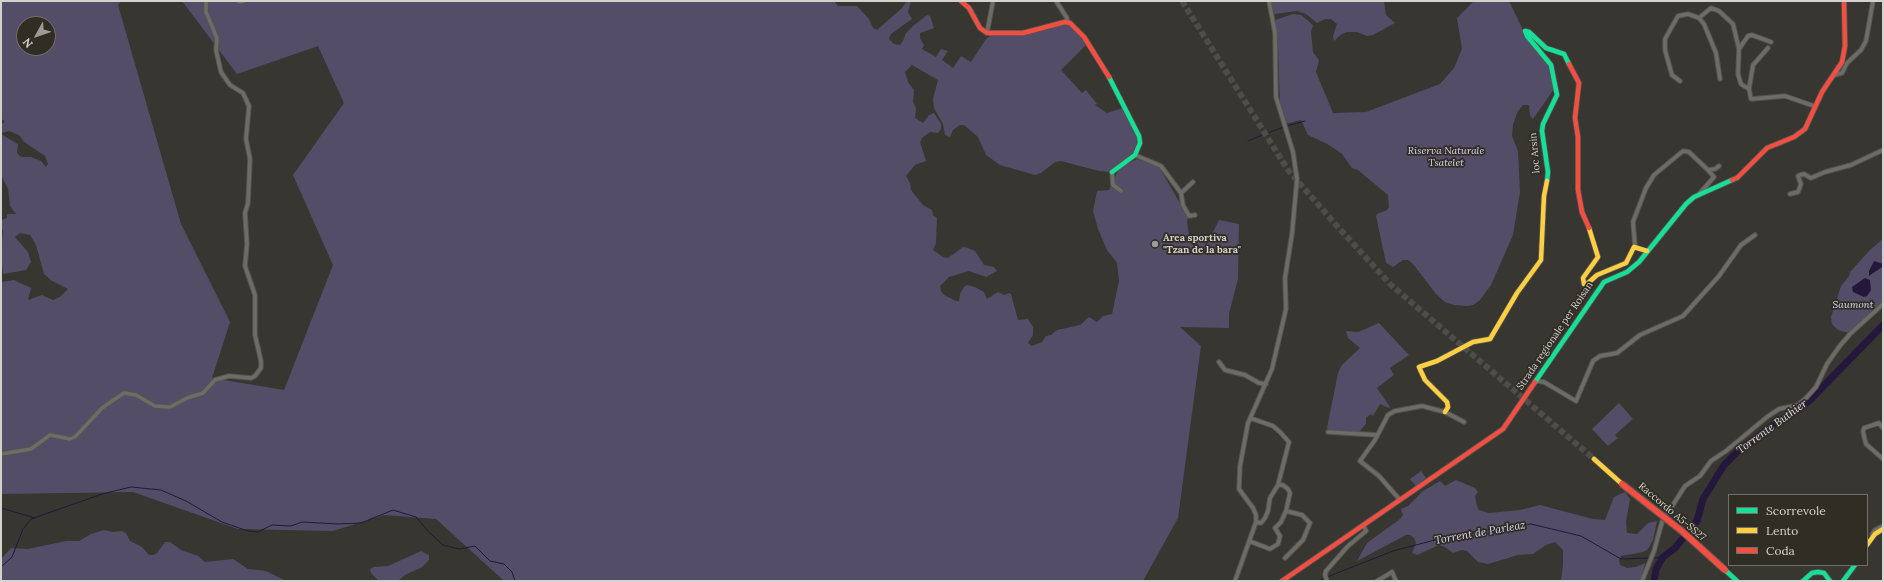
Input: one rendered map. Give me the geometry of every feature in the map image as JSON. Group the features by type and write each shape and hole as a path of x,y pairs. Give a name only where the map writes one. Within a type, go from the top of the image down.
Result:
{"main road":[{"path":"961,1 969,8 980,28 987,33 1023,33 1067,22 1074,25 1084,37 1116,91 1136,129 1140,143 1134,155 1112,172"},
{"name":"Strada regionale per Roisan","path":"1282,581 1503,429 1599,288 1608,280 1632,269 1686,204 1700,193 1737,178 1767,148 1798,134 1805,129 1814,106 1842,62 1845,52 1844,1"},
{"name":"loc Arsin","path":"1445,412 1448,407 1447,402 1425,380 1419,367 1437,361 1473,342 1490,339 1517,293 1541,260 1544,196 1548,172 1542,131 1543,124 1556,100 1557,95 1551,65 1527,36 1525,31 1532,34 1546,48 1564,54 1579,83 1575,118 1578,137 1578,190 1582,212 1598,257 1583,278 1584,284 1587,284 1597,275 1626,263 1630,257 1632,249 1635,246"},
{"path":"1635,246 1647,251"},
{"name":"Raccordo A5-SS27","path":"1594,459 1622,484 1670,522 1737,581"},
{"path":"1868,542 1871,538 1883,529"},
{"path":"1843,581 1854,566"},
{"path":"1803,581 1812,573 1818,572 1824,573 1830,581"}],"street":[{"path":"1,454 31,449 50,436 70,439 75,437 102,408 124,393 136,395 155,406 170,407 187,398 203,393 215,380 229,376 251,378 255,376 261,368 262,361 255,335 255,295 245,266 247,244 245,213 248,203 250,159 246,139 249,106 243,93 230,85 221,72 216,50 217,38 206,12 206,1"},
{"path":"238,1 244,1"},
{"path":"987,33 993,1"},
{"path":"1056,1 1067,18 1067,22"},
{"path":"1235,581 1256,522 1255,511 1241,493 1238,484 1240,466 1250,416 1272,369 1286,309 1285,278 1292,234 1297,173 1293,152 1276,97 1276,33 1269,1"},
{"path":"1835,75 1842,73 1847,63 1861,50 1866,41 1873,1"},
{"path":"1699,18 1711,8 1719,11 1733,24 1739,49 1738,74 1742,84 1749,89"},
{"path":"1680,81 1672,75 1665,50 1665,39 1678,16 1688,14 1699,18 1704,24 1716,53 1720,79"},
{"path":"1739,49 1748,36 1771,42"},
{"path":"1768,48 1753,65 1749,89 1751,99 1785,96 1814,106"},
{"path":"1790,194 1798,192 1801,184 1798,176 1800,175 1804,174 1811,178 1825,172 1851,165 1883,150"},
{"path":"1635,246 1633,222 1646,188 1654,175 1683,151 1689,152 1714,177 1700,193"},
{"path":"1134,155 1161,166 1181,193 1183,205 1189,216 1195,215"},
{"path":"1708,170 1715,169 1719,166"},
{"path":"1112,172 1114,185 1121,191"},
{"path":"1181,193 1193,182"},
{"path":"1537,381 1544,382 1576,401 1593,361 1600,356 1617,353 1640,334 1683,316 1711,283 1719,276 1744,242 1755,235"},
{"path":"1642,581 1654,552 1662,522 1685,486 1700,476 1711,461 1726,451 1767,416 1779,409 1798,405 1807,397 1816,387 1827,364 1850,334 1883,304"},
{"path":"1219,362 1224,370 1245,375 1259,383 1266,384"},
{"path":"1400,500 1379,476 1360,461 1391,412 1422,406 1445,412 1464,422"},
{"path":"1250,416 1273,426 1289,442 1278,485 1270,498 1265,518 1261,523 1256,522"},
{"path":"1883,428 1879,423 1864,428 1866,444 1883,459"},
{"path":"1328,432 1377,435"},
{"path":"1249,541 1270,548 1278,544 1280,536 1275,528 1281,522 1286,511 1290,493 1283,485 1278,485"},
{"path":"1285,558 1303,540 1310,523 1302,515 1286,511"},
{"path":"1326,581 1325,575 1348,546 1366,531 1364,526"},
{"path":"1871,538 1875,530 1883,526"},
{"path":"1377,581 1392,572 1396,581"}],"green space":[{"path":"1,1 121,1 118,5 181,224 230,322 212,378 284,390 333,265 293,175 344,103 318,46 237,74 182,1 834,1 838,6 857,6 869,19 873,28 877,30 902,8 907,1 911,1 908,12 912,19 891,34 889,39 894,44 900,45 906,33 913,26 927,15 930,16 934,28 920,33 920,38 924,45 922,49 936,57 941,49 948,51 942,60 953,68 961,56 971,62 986,39 990,36 1029,34 1069,24 1087,44 1061,70 1082,93 1086,90 1097,104 1095,105 1107,113 1123,108 1137,136 1136,149 1132,154 1109,172 1099,171 1061,161 1055,162 1041,173 1035,175 1000,165 986,155 978,137 964,125 960,125 953,130 950,137 945,135 943,124 934,108 933,99 938,80 912,65 905,72 908,82 914,90 913,102 916,108 915,118 923,123 929,115 934,113 941,124 941,129 938,133 930,132 922,138 920,142 926,161 915,165 906,176 910,183 911,190 923,205 932,210 933,215 937,218 936,243 933,250 943,257 948,258 963,247 968,248 975,251 984,265 994,267 997,271 986,277 969,271 949,277 940,286 944,295 959,301 960,294 967,285 984,292 987,299 998,292 1004,295 1009,293 1011,294 1018,320 1028,319 1033,327 1033,335 1028,343 1032,346 1042,342 1046,336 1051,335 1057,330 1080,325 1089,317 1097,322 1103,316 1112,314 1119,281 1117,263 1107,250 1098,229 1093,211 1097,191 1109,190 1118,171 1137,159 1159,167 1188,217 1187,222 1189,235 1207,244 1219,220 1239,224 1238,279 1229,314 1229,328 1180,327 1201,346 1178,518 1143,581 504,581 436,519 384,515 333,531 238,529 133,492 1,494 1,282 14,280 31,288 28,300 42,295 53,300 60,297 68,289 52,281 44,274 36,245 30,235 20,233 15,237 28,252 31,262 26,270 3,274 1,256 3,230 1,229 1,220 7,218 7,214 16,214 10,206 8,189 1,175 1,134 18,144 17,153 21,157 31,157 41,161 46,167 48,164 45,156 24,142 19,135 9,131 1,133 1,125 5,121 1,119"},
{"path":"1271,1 1384,1 1386,15 1395,23 1373,35 1367,36 1357,32 1347,32 1342,34 1334,41 1333,36 1337,24 1331,19 1325,19 1317,23 1306,14 1297,11 1274,14"},
{"name":"Riserva Naturale Tsatelet","path":"1474,1 1509,1 1523,30 1550,65 1554,89 1533,119 1530,116 1529,105 1523,105 1518,111 1513,124 1512,136 1518,151 1520,192 1513,235 1491,285 1480,300 1473,305 1467,306 1454,305 1445,302 1436,294 1413,264 1408,260 1403,260 1393,267 1386,263 1376,216 1377,214 1387,210 1389,207 1388,195 1358,170 1352,168 1342,154 1327,144 1308,135 1301,120 1285,124 1280,104 1278,46 1275,20 1293,14 1301,15 1313,25 1311,32 1313,52 1319,60 1316,72 1333,113 1366,112 1440,84 1454,68 1462,49 1457,18"},
{"name":"Saumont","path":"1883,239 1883,301 1849,333 1838,330 1832,324 1831,317 1841,286 1849,276 1850,272 1870,250"},
{"path":"1379,323 1409,355 1390,368 1394,375 1377,388 1390,407 1389,408 1380,404 1373,416 1371,414 1366,418 1366,424 1359,432 1331,431 1327,428 1338,373 1342,365 1360,348 1348,338 1346,331 1358,332"},
{"path":"1619,403 1633,419 1615,435 1618,438 1608,446 1592,429"},
{"path":"1421,471 1426,478 1416,486 1410,479"},
{"path":"1456,480 1475,488 1478,492 1475,496 1479,510 1489,513 1520,510 1540,505 1593,519 1605,520 1614,497 1625,492 1630,499 1626,522 1627,533 1637,534 1648,523 1657,521 1653,540 1648,549 1643,552 1621,556 1619,560 1620,565 1627,568 1636,567 1645,563 1641,581 1561,581 1563,550 1555,542 1546,545 1533,554 1518,555 1488,564 1478,562 1467,551 1462,550 1453,553 1445,547 1439,545 1417,555 1412,553 1416,543 1414,538 1410,535 1406,535 1357,561 1367,543 1400,519 1403,515 1401,509 1408,506 1423,491 1440,481 1445,486"},
{"path":"104,530 113,532 122,531 126,533 130,541 142,547 149,555 157,553 165,542 170,542 181,550 198,556 205,562 233,559 248,569 266,571 286,581 1,581 1,559 11,548 28,549 66,541 79,541 91,534"},
{"path":"421,551 429,555 429,560 422,567 405,575 398,581 379,581 371,573 370,569 374,567 388,566"}],"shaded area":[{"path":"1874,261 1883,264 1883,272 1882,267 1869,276 1869,271"},
{"path":"1865,278 1870,280 1871,290 1867,296 1864,297 1853,292 1852,287"}],"waterway":[{"path":"1287,126 1305,121"},
{"path":"1248,141 1284,127"},
{"name":"Torrente Buthier","path":"1654,581 1656,569 1663,557 1675,548 1697,521 1703,499 1724,465 1737,452 1810,400 1883,325"},
{"name":"Torrent de Parleaz","path":"1,567 12,557 23,529 31,519 102,494 131,487 161,490 186,501 222,522 248,531 258,532 272,525 291,526 302,522 338,524 361,523 393,510 416,517 443,545 459,549 475,546 490,561 504,564 512,572 515,581"},
{"path":"1,508 35,518"},
{"name":"Torrent de Parleaz","path":"1327,577 1393,551 1458,534 1531,524 1581,536 1621,559 1650,558"},
{"name":"Torrent de Parleaz","path":"1654,558 1663,557"},
{"name":"Torrent de Parleaz","path":"1320,581 1324,578"}],"tunnel":[{"path":"1182,1 1288,170 1337,226 1390,284 1594,459"}],"traffic: fast":[{"path":"1547,181 1548,172 1542,131 1543,124 1557,95 1551,65 1527,36 1525,31 1529,32 1546,48 1564,54 1569,64"},
{"path":"1109,77 1139,136 1140,143 1135,155 1112,172"},
{"path":"1535,382 1604,282 1627,272 1639,262 1686,204 1694,197 1732,180"},
{"path":"1843,581 1854,566"},
{"path":"1725,570 1737,581"},
{"path":"1803,581 1812,573 1818,572 1824,573 1830,581"}],"traffic: slow":[{"path":"1445,412 1448,407 1447,402 1425,380 1419,367 1437,361 1473,342 1490,339 1517,293 1541,260 1544,196 1547,181"},
{"path":"1589,228 1598,257 1583,278 1584,284 1587,284 1597,275 1626,263 1634,247 1647,251"},
{"path":"1594,459 1622,484"},
{"path":"1868,544 1875,534 1883,529"}],"traffic: jam":[{"path":"961,1 969,8 980,28 987,33 1023,33 1065,22 1070,23 1084,37 1109,77"},
{"path":"1732,180 1737,178 1767,148 1794,137 1805,129 1822,92 1842,62 1845,46 1844,1"},
{"path":"1569,64 1579,83 1575,118 1578,137 1578,190 1582,212 1589,228"},
{"path":"1282,581 1503,429 1535,382"},
{"path":"1622,484 1683,532 1725,570"}],"place":[{"name":"Area sportiva \"Tzan de la bara\"","path":"1155,244"}]}
